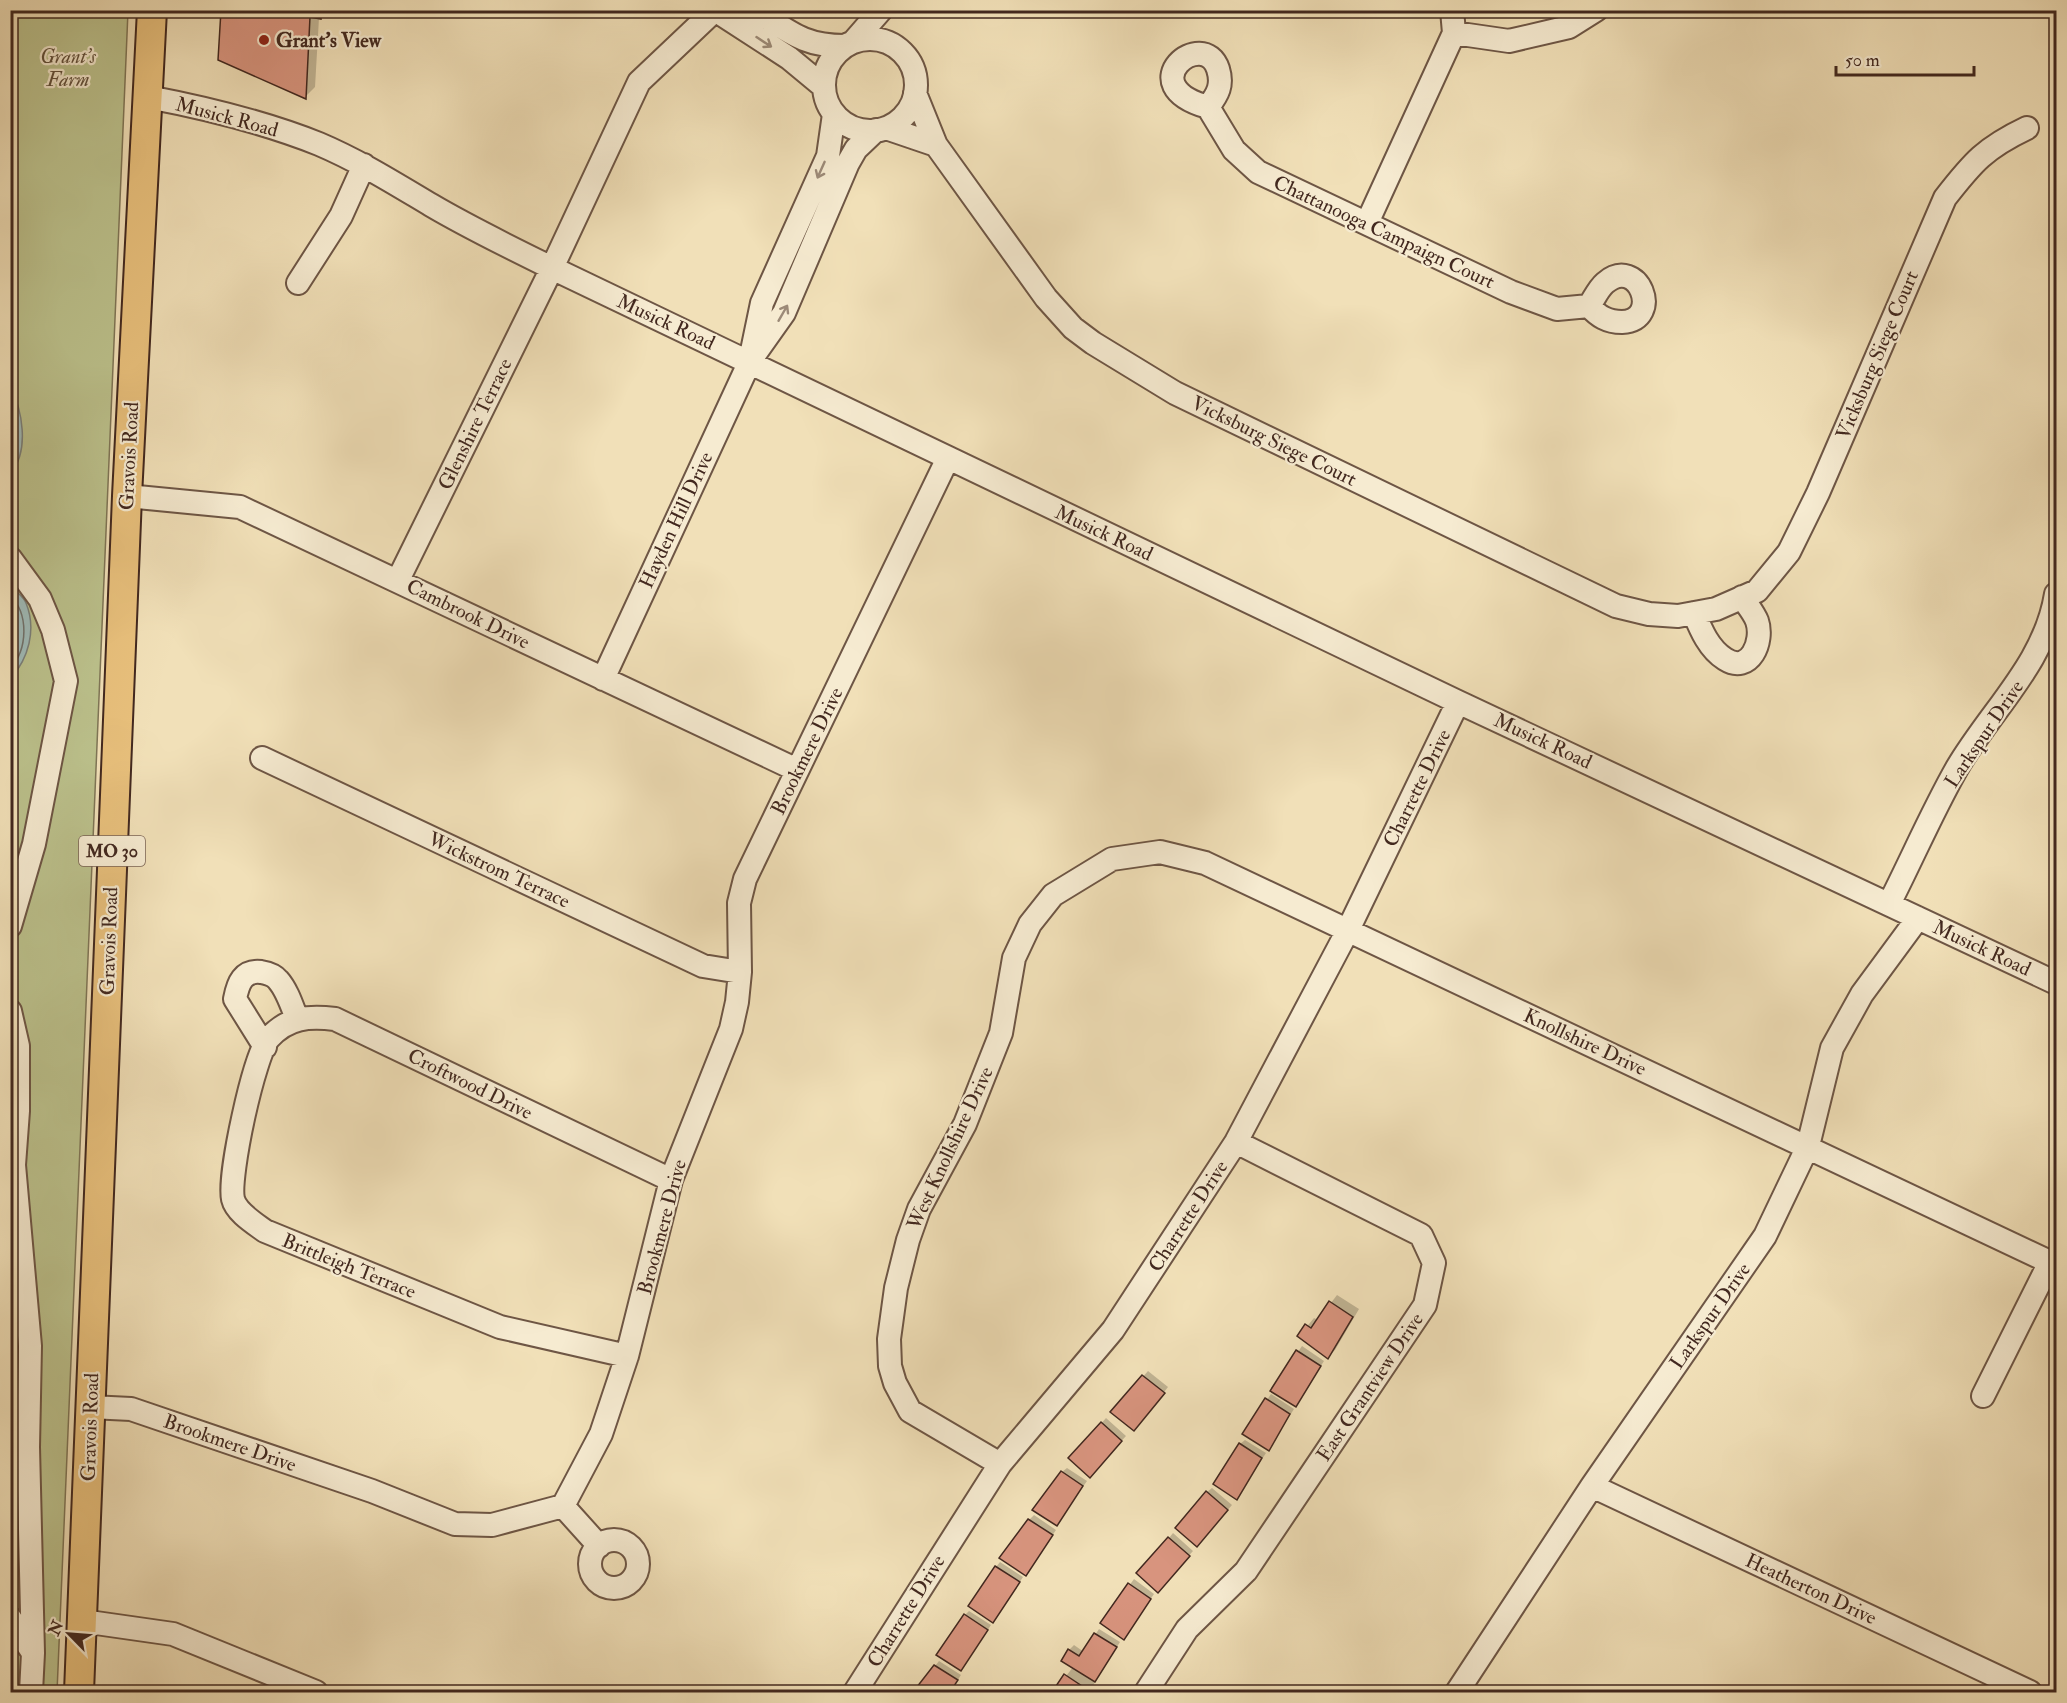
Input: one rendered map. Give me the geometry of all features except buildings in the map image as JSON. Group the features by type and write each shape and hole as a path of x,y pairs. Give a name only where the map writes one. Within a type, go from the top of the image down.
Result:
{"main road":[{"name":"Gravois Road","path":"79,1692 127,496 152,10"}],"street":[{"path":"715,10 789,58 824,87"},
{"name":"Glenshire Terrace","path":"398,580 552,268 639,82 715,10"},
{"path":"750,362 784,313 856,149 881,129 902,118 915,93 911,64 899,49 882,40 819,46 808,42 756,10"},
{"path":"881,10 827,68 825,96 834,114 857,129 881,129 936,145"},
{"path":"891,10 899,49"},
{"path":"1367,222 1454,33 1452,10"},
{"path":"1454,33 1509,41 1569,27 1596,10"},
{"name":"Vicksburg Siege Court","path":"915,93 936,145 1046,298 1073,328 1093,343 1175,393 1616,606 1649,614 1678,616 1716,609 1757,591 1789,552 1818,493 1945,198 1971,164 1995,143 2027,128"},
{"name":"Musick Road","path":"148,97 191,105 273,128 320,145 364,165 477,231 552,268 1458,702 2056,983"},
{"name":"Chattanooga Campaign Court","path":"1208,107 1234,150 1258,172 1511,292 1557,309 1589,306"},
{"path":"750,362 762,303 828,156 834,114"},
{"path":"298,283 341,216 364,165"},
{"name":"Hayden Hill Drive","path":"603,679 750,362"},
{"name":"Brookmere Drive","path":"90,1407 131,1409 372,1491 455,1524 492,1525 563,1506 601,1434 627,1356 671,1180 731,1029 740,972 739,903 745,879 948,458"},
{"name":"Cambrook Drive","path":"127,496 240,507 797,770"},
{"path":"10,558 40,598 53,630 66,681 34,844 10,926"},
{"name":"Larkspur Drive","path":"1889,904 1957,767 2024,675 2053,619 2056,594"},
{"path":"1694,613 1702,633 1714,650 1727,661 1741,663 1753,656 1760,643 1757,622 1742,597"},
{"name":"Charrette Drive","path":"855,1692 1000,1464 1113,1330 1236,1142 1347,932 1458,702"},
{"name":"Wickstrom Terrace","path":"262,758 703,966 740,972"},
{"name":"Knollshire Drive","path":"1112,859 1160,852 1205,862 1347,932 1808,1146 2053,1264 1983,1396"},
{"name":"West Knollshire Drive","path":"1000,1464 910,1412 895,1383 890,1366 889,1339 896,1288 919,1209 965,1124 1001,1033 1014,958 1030,924 1053,895 1112,859"},
{"name":"Larkspur Drive","path":"1461,1691 1592,1486 1765,1236 1808,1146 1832,1048 1863,994 1918,918"},
{"path":"254,971 277,978 297,1019 266,1043 235,999 238,984 245,974 254,971"},
{"path":"10,1011 18,1046 18,1111 14,1165 30,1346 28,1447 32,1692"},
{"name":"Croftwood Drive","path":"297,1019 315,1017 335,1019 671,1180"},
{"name":"Brittleigh Terrace","path":"266,1043 253,1076 237,1154 233,1199 244,1216 265,1231 500,1327 627,1356"},
{"name":"East Grantview Drive","path":"1146,1692 1187,1629 1246,1571 1419,1315 1425,1305 1434,1263 1422,1235 1236,1142"},
{"name":"Heatherton Drive","path":"1592,1486 2030,1692"},
{"path":"563,1506 599,1546"},
{"path":"10,1618 33,1653"},
{"path":"82,1621 173,1634 315,1692"}],"green space":[{"name":"Grant's Farm","path":"11,11 128,11 57,1692 11,1692"}],"water":[{"path":"10,385 21,417 22,429 21,453 11,473"},
{"path":"11,586 25,601 31,623 31,634 22,662 11,678"}],"place":[{"name":"Grant's View","path":"264,40"}]}
